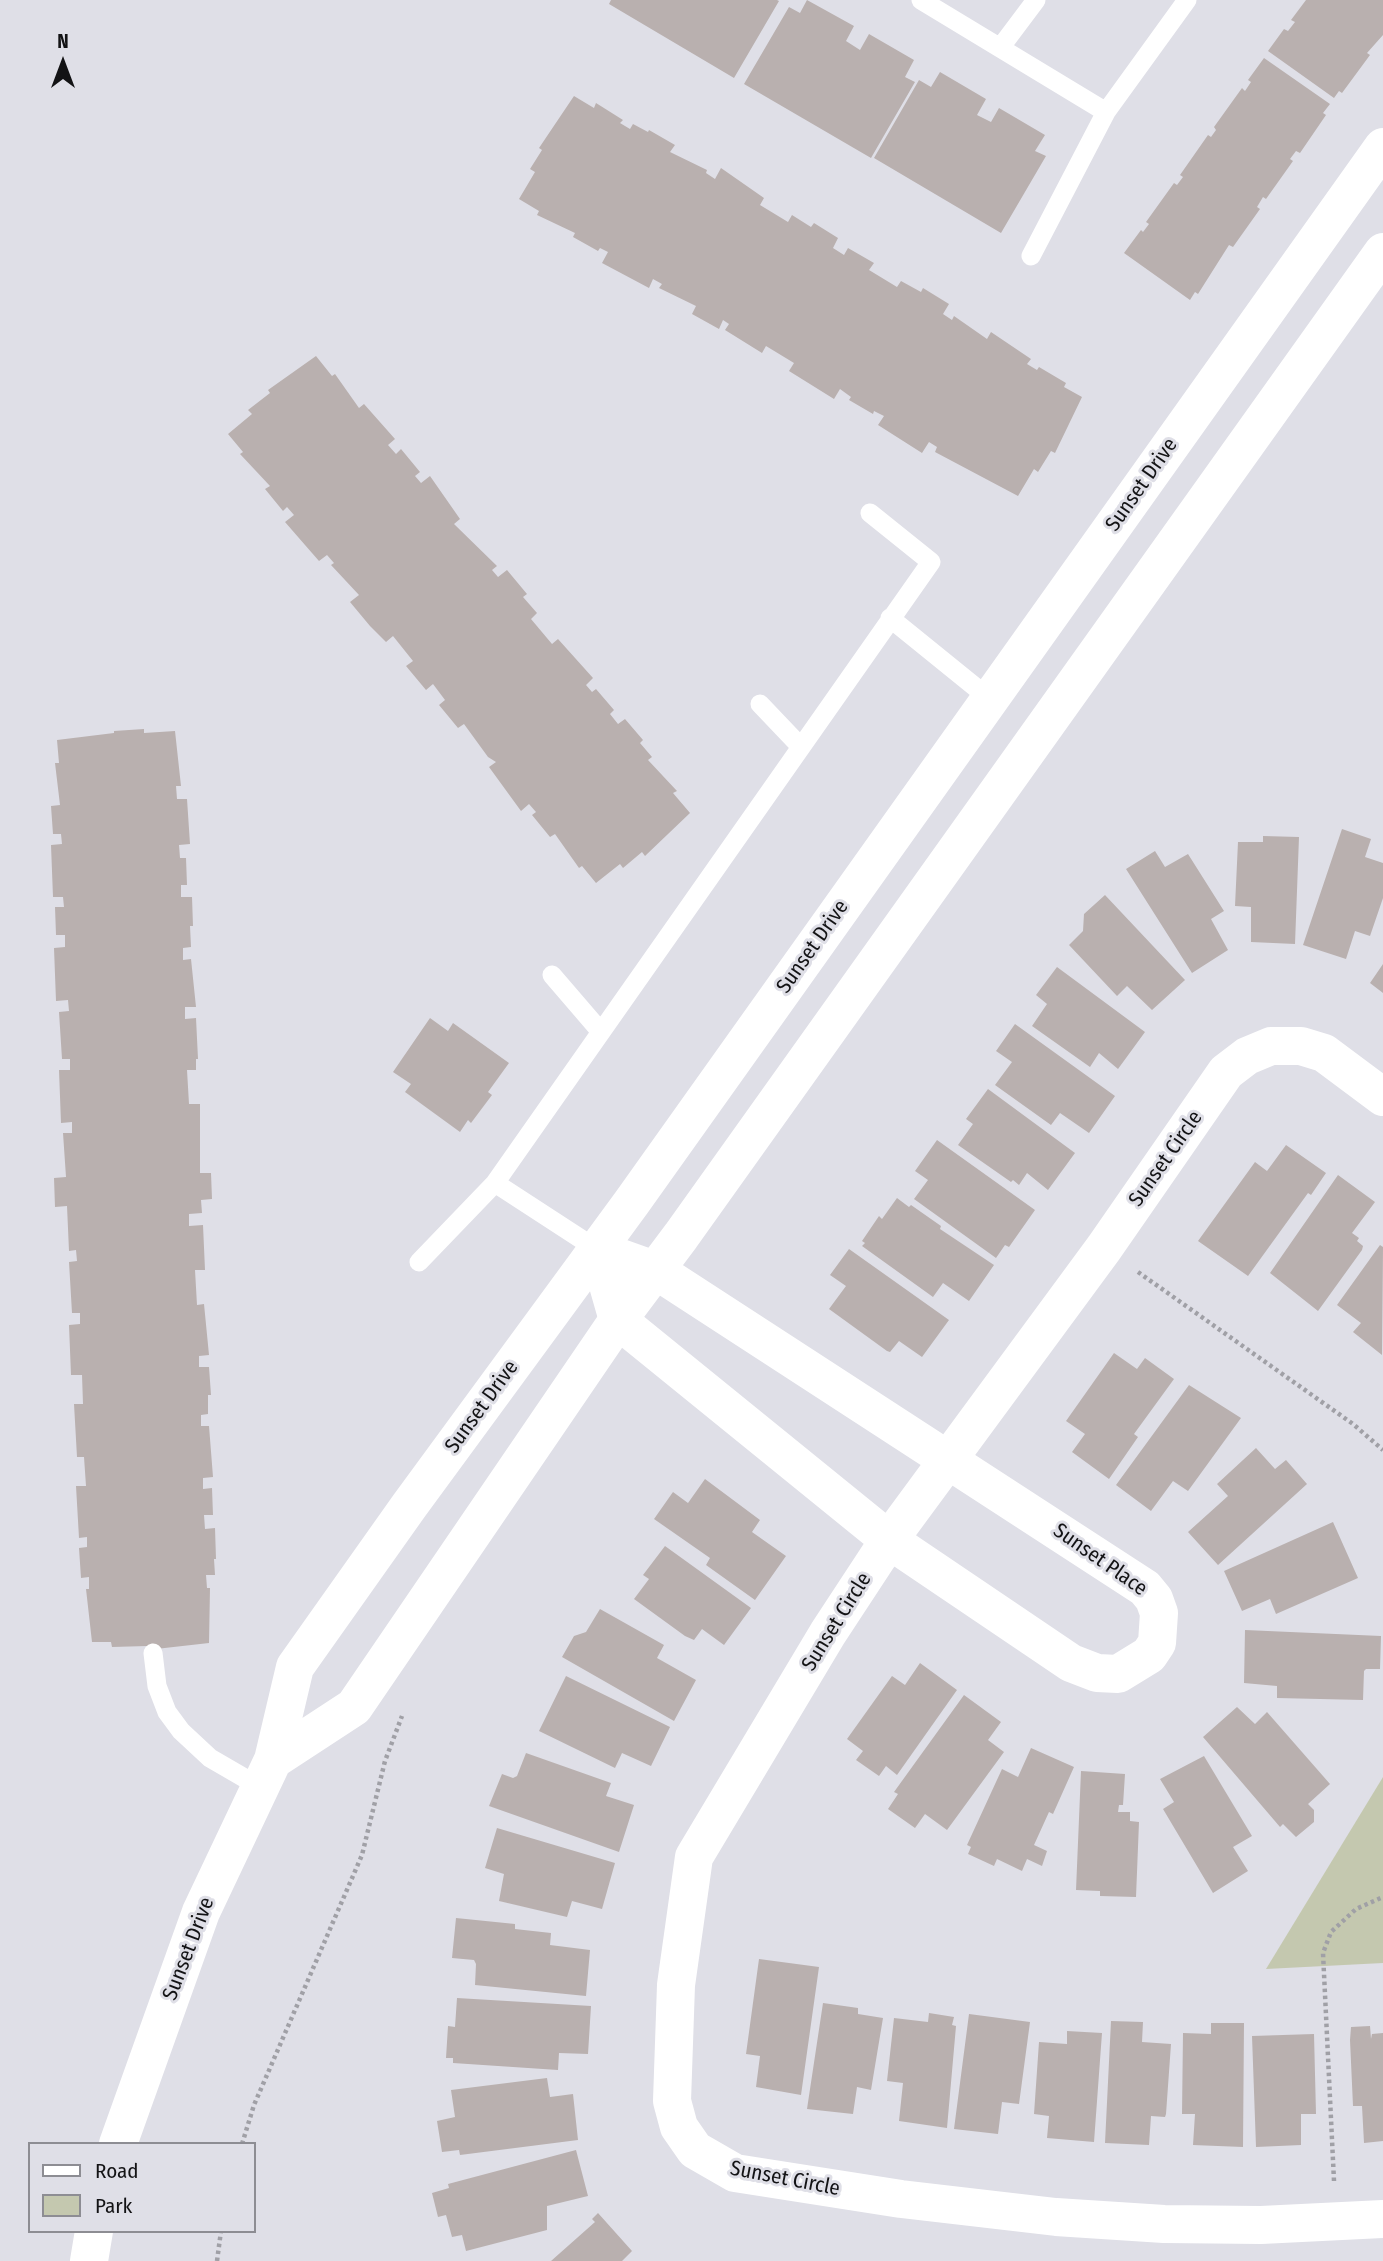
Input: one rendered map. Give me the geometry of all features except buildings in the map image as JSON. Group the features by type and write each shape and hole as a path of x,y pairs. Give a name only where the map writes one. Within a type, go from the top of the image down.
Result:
{"street":[{"name":"Sunset Drive","path":"119,2142 201,1912 267,1774 295,1667 409,1506 598,1250 1383,148"},
{"path":"267,1774 354,1707 618,1320 657,1271 1383,252"},
{"name":"Sunset Circle","path":"1383,1097 1324,1053 1301,1046 1272,1046 1247,1056 1226,1072 1104,1248 951,1460 889,1540 828,1633 694,1857 676,1985 672,2101 679,2127 695,2150 735,2173 901,2199 1056,2217 1164,2224 1261,2225 1383,2219"},
{"path":"598,1250 657,1271 951,1460"},
{"path":"598,1250 618,1320 889,1540"},
{"name":"Sunset Place","path":"889,1540 1070,1663 1097,1673 1118,1674 1149,1655 1157,1643 1159,1613 1154,1599 1145,1588 951,1460"},
{"path":"89,2261 94,2233"}],"lane":[{"path":"921,0 1107,112"},
{"path":"1000,48 1036,0"},
{"path":"1031,256 1107,112 1187,0"},
{"path":"419,1262 495,1183 931,562 870,513"},
{"path":"890,618 990,699"},
{"path":"760,705 800,746"},
{"path":"552,975 601,1031"},
{"path":"495,1183 598,1250"},
{"path":"153,1653 157,1686 167,1712 181,1731 210,1758 267,1774"}],"path":[{"path":"1104,1248 1353,1423 1383,1450"},
{"path":"243,2142 254,2105 362,1855 385,1761 406,1709"},
{"path":"1335,2192 1323,1953 1331,1932 1356,1909 1383,1896"},
{"path":"217,2261 221,2233"}],"green space":[{"path":"1383,1777 1383,1963 1266,1969"}]}
